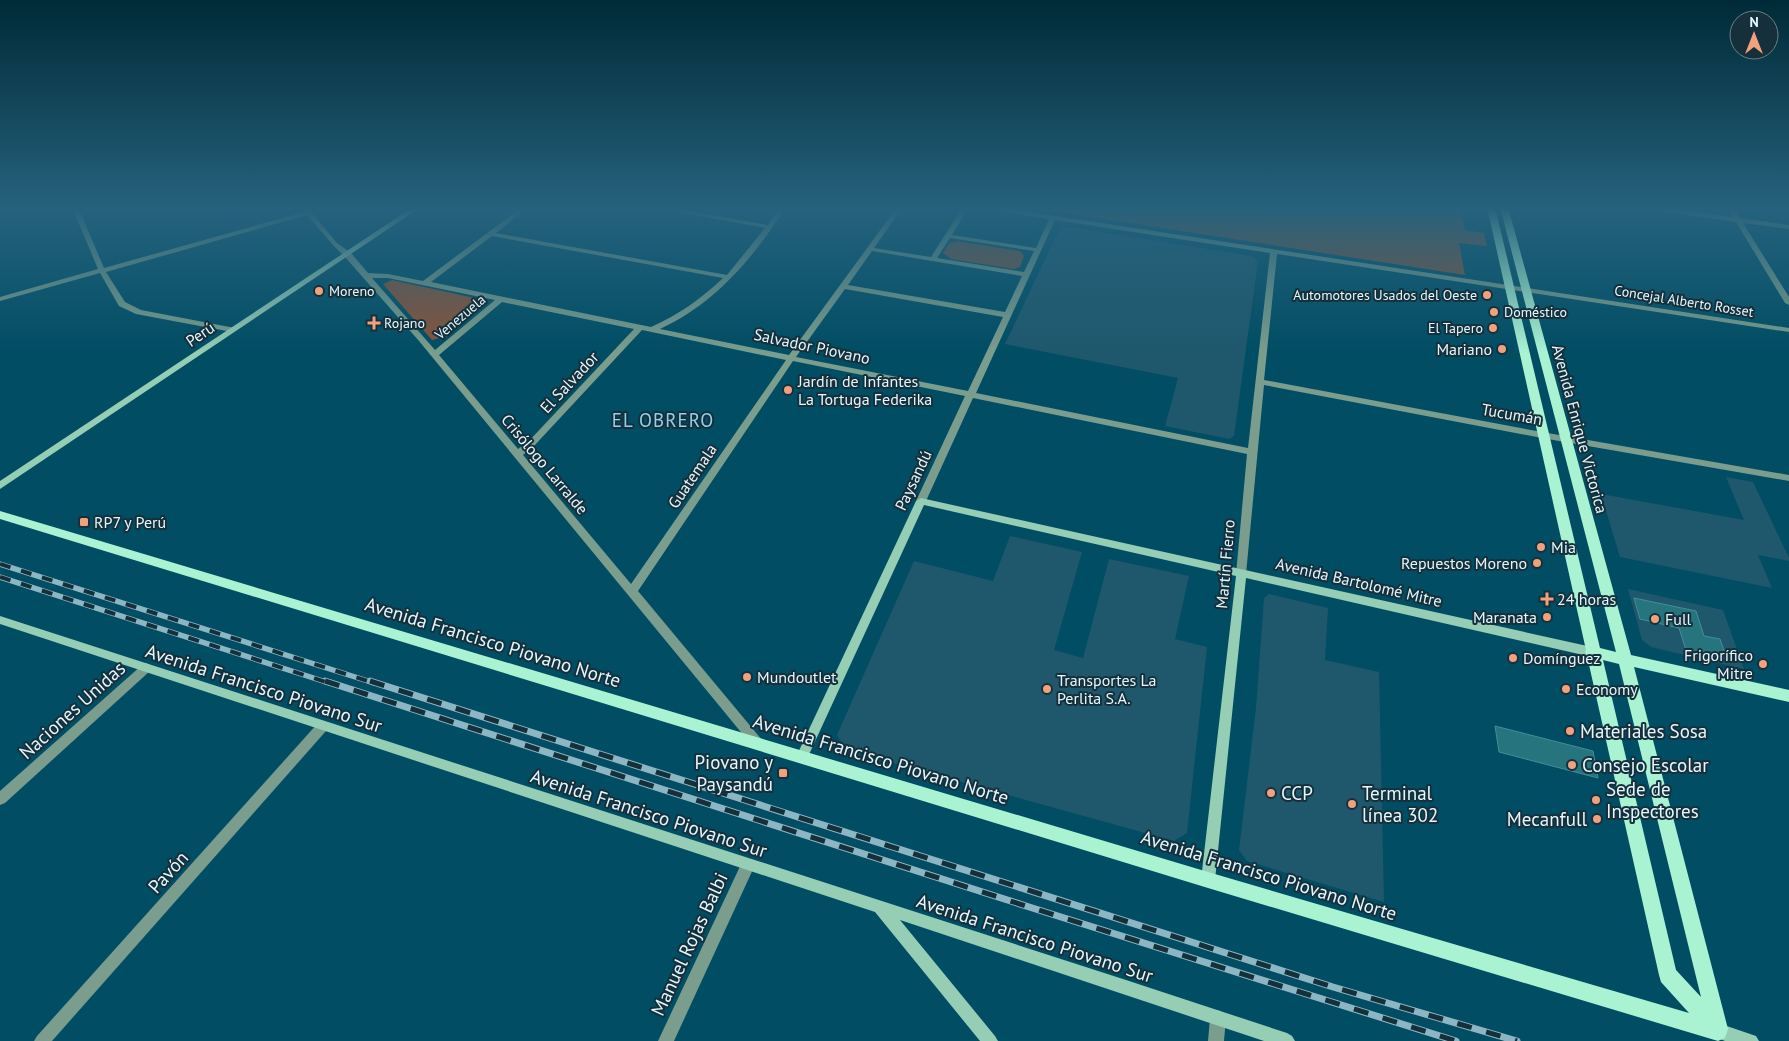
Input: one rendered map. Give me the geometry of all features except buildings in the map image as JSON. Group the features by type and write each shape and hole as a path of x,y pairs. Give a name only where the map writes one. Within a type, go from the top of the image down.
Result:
{"main road":[{"path":"1502,256 1542,435 1668,975 1720,1036"},
{"name":"Avenida Enrique Victorica","path":"1517,256 1564,438 1625,659 1720,1036"},
{"name":"Avenida Francisco Piovano Norte","path":"0,516 1720,1036"},
{"name":"Avenida Bartolomé Mitre","path":"1592,652 1789,696"}],"street":[{"path":"95,256 102,271 122,304 129,308 139,312 232,330"},
{"path":"0,299 154,256"},
{"name":"Perú","path":"0,486 232,330 347,256"},
{"name":"Crisólogo Larralde","path":"348,256 435,354 758,744"},
{"path":"424,284 462,256"},
{"path":"609,256 728,277"},
{"path":"652,330 694,306 728,277 746,256"},
{"name":"Guatemala","path":"632,591 792,357 865,256"},
{"path":"913,256 1026,274"},
{"path":"933,259 935,256"},
{"name":"Paysandú","path":"802,757 1035,256"},
{"name":"Martín Fierro","path":"1208,880 1242,574 1252,452 1274,256"},
{"name":"Concejal Alberto Rosset","path":"1297,256 1789,330"},
{"path":"1760,256 1789,303"},
{"name":"Salvador Piovano","path":"365,275 388,276 1252,452"},
{"path":"843,286 1008,314"},
{"name":"Venezuela","path":"435,354 501,299"},
{"name":"El Salvador","path":"518,454 531,444 640,327"},
{"name":"Tucumán","path":"1259,382 1542,435 1789,478"},
{"name":"Avenida Bartolomé Mitre","path":"921,501 1592,652"},
{"name":"Avenida Francisco Piovano Sur","path":"0,620 322,727 1287,1041"},
{"name":"Naciones Unidas","path":"0,799 146,668"},
{"name":"Pavón","path":"42,1041 322,727"},
{"name":"Manuel Rojas Balbi","path":"666,1041 748,865"},
{"path":"880,907 990,1041"},
{"path":"1216,1041 1218,1018"},
{"name":"Avenida Francisco Piovano Norte","path":"1720,1036 1751,1041"}],"shaded area":[{"path":"946,256 1024,256 1020,267 1014,269 951,259"},
{"path":"1047,256 1249,256 1258,261 1234,436 1229,439 1165,426 1178,378 1005,344"},
{"path":"1340,256 1461,256 1465,275"},
{"path":"392,280 486,301 447,336 432,340 383,284"},
{"path":"1726,477 1753,482 1789,558 1789,561 1758,555 1772,588 1620,557 1601,494 1744,520"},
{"name":"Transportes La Perlita S.A.","path":"1010,536 1082,552 1054,650 1083,658 1109,559 1189,576 1175,639 1207,647 1187,833 1174,841 846,750 837,735 914,561 993,581"},
{"path":"1628,589 1723,610 1744,669 1651,647 1642,640"},
{"name":"Terminal línea 302","path":"1269,594 1328,608 1325,660 1379,672 1384,902 1247,861 1239,850 1256,708 1264,598"}],"railway":[{"path":"0,564 374,683"},
{"path":"0,577 329,683"},
{"path":"325,681 1026,906 1456,1041"},
{"path":"370,681 1333,987 1517,1041"}],"place":[{"name":"Moreno","path":"319,291"},
{"name":"Automotores Usados del Oeste","path":"1487,295"},
{"name":"Doméstico","path":"1494,312"},
{"name":"Rojano","path":"374,323"},
{"name":"El Tapero","path":"1493,328"},
{"name":"Mariano","path":"1502,349"},
{"name":"Jardín de Infantes La Tortuga Federika","path":"788,390"},
{"name":"RP7 y Perú","path":"84,522"},
{"name":"Mia","path":"1541,547"},
{"name":"Repuestos Moreno","path":"1537,563"},
{"name":"24 horas","path":"1547,599"},
{"name":"Maranata","path":"1547,617"},
{"name":"Full","path":"1655,619"},
{"name":"Domínguez","path":"1513,658"},
{"name":"Frigorífico Mitre","path":"1763,664"},
{"name":"Mundoutlet","path":"747,677"},
{"name":"Transportes La Perlita S.A.","path":"1047,689"},
{"name":"Economy","path":"1566,689"},
{"name":"Materiales Sosa","path":"1570,731"},
{"name":"Consejo Escolar","path":"1572,765"},
{"name":"Piovano y Paysandú","path":"783,773"},
{"name":"CCP","path":"1271,793"},
{"name":"Sede de Inspectores","path":"1596,800"},
{"name":"Terminal línea 302","path":"1352,804"},
{"name":"Mecanfull","path":"1597,819"}],"district":[{"name":"EL OBRERO","path":"663,420"}]}
